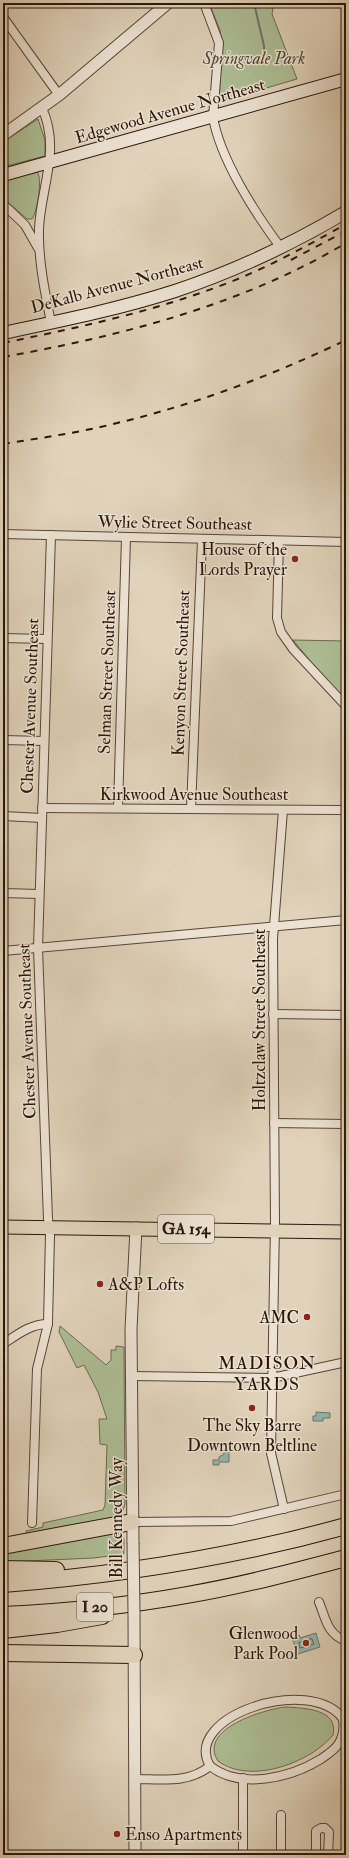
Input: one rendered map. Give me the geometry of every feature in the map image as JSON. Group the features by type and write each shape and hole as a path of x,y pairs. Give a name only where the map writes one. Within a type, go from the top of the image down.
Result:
{"highway":[{"path":"3,1546 132,1522"},
{"name":"I 20","path":"3,1584 174,1565 257,1548 346,1526"},
{"name":"I 20","path":"3,1615 121,1605 187,1595 252,1582 346,1558"},
{"path":"3,1569 106,1569 174,1565"},
{"path":"3,1630 97,1617 187,1595"},
{"path":"3,1654 134,1655"}],"main road":[{"name":"Edgewood Avenue Northeast","path":"3,175 346,79"},
{"name":"DeKalb Avenue Northeast","path":"3,333 51,323 174,291 225,273 281,248 346,212"},
{"name":"GA 154","path":"3,1227 346,1232"}],"street":[{"path":"3,136 59,95 168,3"},
{"path":"204,3 219,43 213,117 215,128 230,164 258,216 281,248"},
{"path":"3,17 59,95"},
{"path":"42,108 48,122 51,162 41,212 39,251 51,323"},
{"path":"3,204 25,225 39,251"},
{"name":"Wylie Street Southeast","path":"3,534 346,542"},
{"name":"Chester Avenue Southeast","path":"32,1523 37,1370 48,1324 50,1235 38,948 51,536"},
{"name":"Selman Street Southeast","path":"118,808 126,537"},
{"name":"Kenyon Street Southeast","path":"191,809 202,539"},
{"path":"279,541 277,618 281,632 294,649 346,706"},
{"path":"3,638 47,639"},
{"path":"3,740 44,741"},
{"name":"Kirkwood Avenue Southeast","path":"42,808 346,810"},
{"name":"Holtzclaw Street Southeast","path":"283,810 274,927 273,1014 275,1231 271,1453 284,1509"},
{"path":"3,816 42,818"},
{"path":"3,893 39,894"},
{"path":"3,951 346,920"},
{"path":"273,1014 346,1015"},
{"path":"274,1123 346,1124"},
{"name":"Bill Kennedy Way","path":"134,1855 134,1632 131,1329 136,1228"},
{"path":"3,1344 29,1328 38,1324 48,1324"},
{"path":"132,1376 272,1378 346,1362"},
{"path":"132,1522 231,1521 346,1494"},
{"path":"319,1602 331,1632 337,1637 346,1640"},
{"path":"289,1699 324,1704 337,1711 344,1719 343,1735 339,1745 312,1764 281,1776 261,1779 243,1778 216,1771 210,1766 206,1753 211,1736 221,1725 253,1706 272,1701 289,1699"},
{"path":"134,1779 173,1780 188,1778 199,1774 210,1766"},
{"path":"243,1778 243,1855"},
{"path":"281,1815 281,1855"},
{"path":"316,1855 316,1831 321,1828 325,1828 329,1832 328,1855"}],"green space":[{"name":"Springvale Park","path":"209,3 274,3 272,14 297,79 219,102 222,46 220,30"},
{"path":"38,119 45,140 45,156 3,167 3,142"},
{"path":"37,172 39,175 39,187 37,203 32,219 27,219 3,198 3,180"},
{"path":"293,640 346,641 346,705"},
{"path":"60,1326 106,1365 111,1360 111,1350 116,1350 116,1346 124,1347 125,1504 122,1514 115,1520 27,1537 26,1531 43,1527 43,1523 103,1510 105,1505 107,1445 100,1444 99,1419 107,1419 98,1392 84,1365 77,1368 59,1332"},
{"path":"117,1530 124,1539 124,1554 94,1558 3,1562 3,1552"},
{"path":"286,1707 310,1709 326,1715 331,1720 333,1735 323,1745 310,1754 279,1768 262,1771 246,1771 231,1768 218,1761 214,1750 217,1739 225,1730 250,1717"}],"water":[{"path":"316,1412 330,1413 330,1418 323,1418 323,1421 313,1421 313,1416 316,1416"},
{"path":"229,1450 229,1462 219,1462 219,1465 213,1465 213,1460 219,1460 219,1457 224,1454 224,1451"},
{"name":"Glenwood Park Pool","path":"316,1633 320,1647 298,1654 292,1638 299,1635 300,1638"}],"waterway":[{"path":"254,3 264,46 264,57"}],"railway":[{"path":"3,343 129,315 203,292 259,270 346,224"},
{"path":"291,260 346,231"},
{"path":"3,357 47,349 136,328 223,301 306,265 346,243"},
{"path":"3,444 99,427 203,399 289,366 346,340"}],"place":[{"name":"House of the Lords Prayer","path":"295,559"},
{"name":"A&P Lofts","path":"100,1284"},
{"name":"AMC","path":"307,1317"},
{"name":"The Sky Barre Downtown Beltline","path":"252,1408"},
{"name":"Glenwood Park Pool","path":"306,1643"},
{"name":"Enso Apartments","path":"117,1834"}],"district":[{"name":"MADISON YARDS","path":"267,1373"}]}
